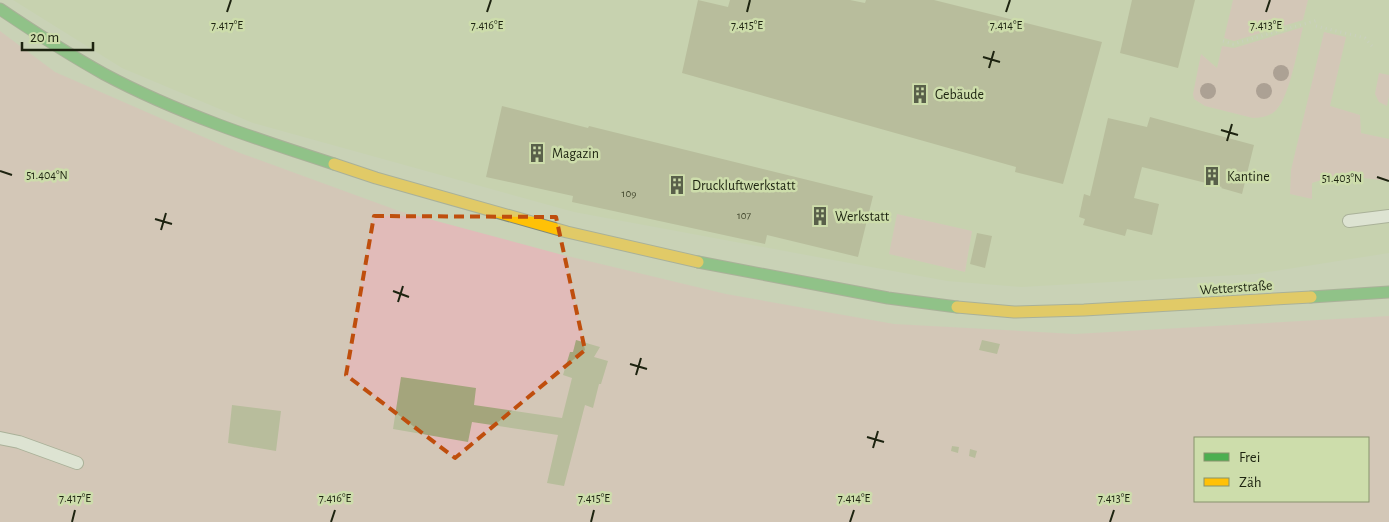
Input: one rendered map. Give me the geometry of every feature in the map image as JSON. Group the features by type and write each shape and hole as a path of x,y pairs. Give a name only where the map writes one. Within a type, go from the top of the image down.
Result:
{"main road":[{"name":"Wetterstraße","path":"0,9 40,36 104,74 175,108 247,136 376,178 567,232 730,269 888,298 1014,312 1084,310 1389,292"}],"lane":[{"path":"1349,221 1389,216"},
{"path":"0,438 19,442 78,463"}],"path":[{"path":"1223,41 1233,44 1318,20"},
{"path":"1316,26 1365,38 1372,46"}],"highlighted area":[{"path":"374,216 556,217 585,350 455,458 346,375"}],"shaded area":[{"path":"13,0 1389,0 1389,253 1255,274 1021,287 947,281 574,212 253,123 122,68"},
{"path":"1233,0 1308,0 1303,20 1234,41 1224,38"},
{"path":"1303,27 1286,93 1277,109 1269,115 1253,118 1205,106 1194,99 1193,94 1201,54 1217,68 1222,46 1234,48"},
{"path":"0,31 55,72 240,153 399,211 559,254 726,294 894,324 1075,334 1389,316 1389,522 0,522"},
{"path":"1324,32 1346,37 1330,106 1360,115 1361,133 1389,139 1389,181 1336,175 1312,183 1312,199 1290,194 1291,170"},
{"path":"1379,73 1389,75 1387,106 1379,102 1375,94"},
{"path":"897,214 972,231 965,272 889,254"}],"building":[{"name":"Gebäude","path":"698,0 728,7 730,0 850,0 865,3 866,0 934,0 1102,42 1063,184 1015,172 1016,167 682,73"},
{"path":"1132,0 1195,0 1178,68 1120,53"},
{"path":"502,106 873,196 858,257 767,235 765,244 572,202 573,196 486,177"},
{"name":"Kantine","path":"1150,117 1254,145 1242,194 1222,187 1142,167 1134,198 1159,204 1152,235 1127,229 1125,236 1083,225 1085,219 1079,217 1084,194 1090,196 1108,118 1147,127"},
{"path":"977,233 992,236 985,268 970,264"},
{"path":"576,340 600,347 594,357 608,361 601,384 599,384 593,408 585,405 564,486 547,483 558,435 472,422 468,442 393,429 401,377 476,388 474,405 562,418 572,378 563,375"},
{"path":"982,340 1000,344 997,354 979,350"},
{"path":"232,405 281,411 276,451 228,443"},
{"path":"952,446 959,447 958,453 951,451"},
{"path":"970,449 977,451 975,458 969,456"}],"traffic: fast":[{"path":"0,9 77,59 160,101 217,124 334,164"},
{"path":"698,262 888,298 957,307"},
{"path":"1311,297 1389,292"}],"traffic: slow":[{"path":"334,164 376,178 567,232 698,262"},
{"path":"957,307 1014,312 1084,310 1311,297"}],"place":[{"name":"Gebäude","path":"920,94"},
{"name":"Magazin","path":"537,153"},
{"name":"Kantine","path":"1212,176"},
{"name":"Druckluftwerkstatt","path":"677,185"},
{"name":"Werkstatt","path":"820,216"}]}
